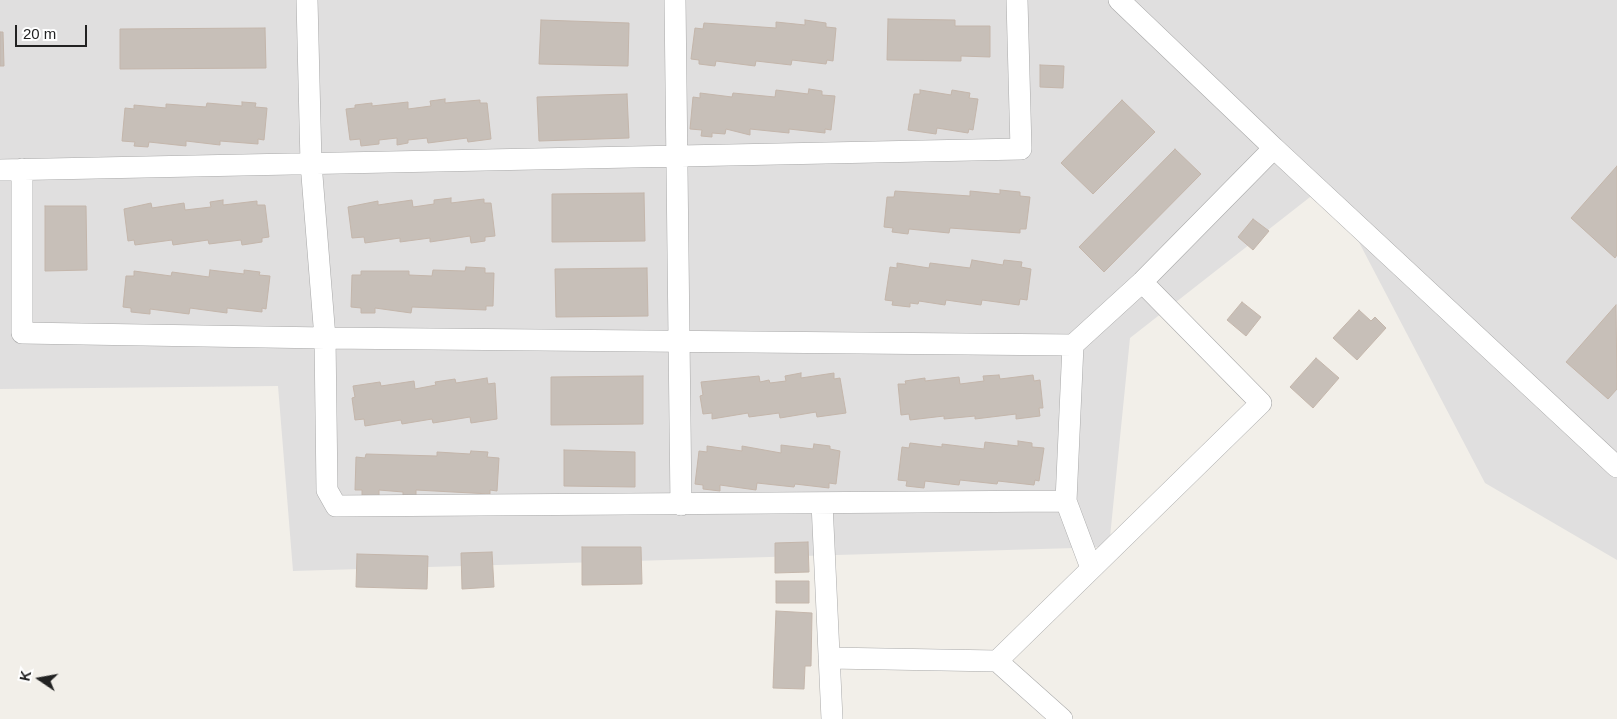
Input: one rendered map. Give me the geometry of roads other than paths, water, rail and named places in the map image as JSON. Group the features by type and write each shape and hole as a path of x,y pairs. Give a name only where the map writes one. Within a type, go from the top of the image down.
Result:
{"street":[{"path":"308,0 311,163 324,338 327,490 336,506 1066,501"},
{"path":"675,0 681,505"},
{"path":"0,170 1021,149 1017,0"},
{"path":"1119,0 1274,148 1613,455"},
{"path":"22,169 22,333 324,338 1073,345 1142,282 1274,148"},
{"path":"997,661 1261,403 1142,282"},
{"path":"1073,345 1066,501 1091,568"},
{"path":"822,503 832,719"},
{"path":"829,658 997,661 1062,719"}]}
